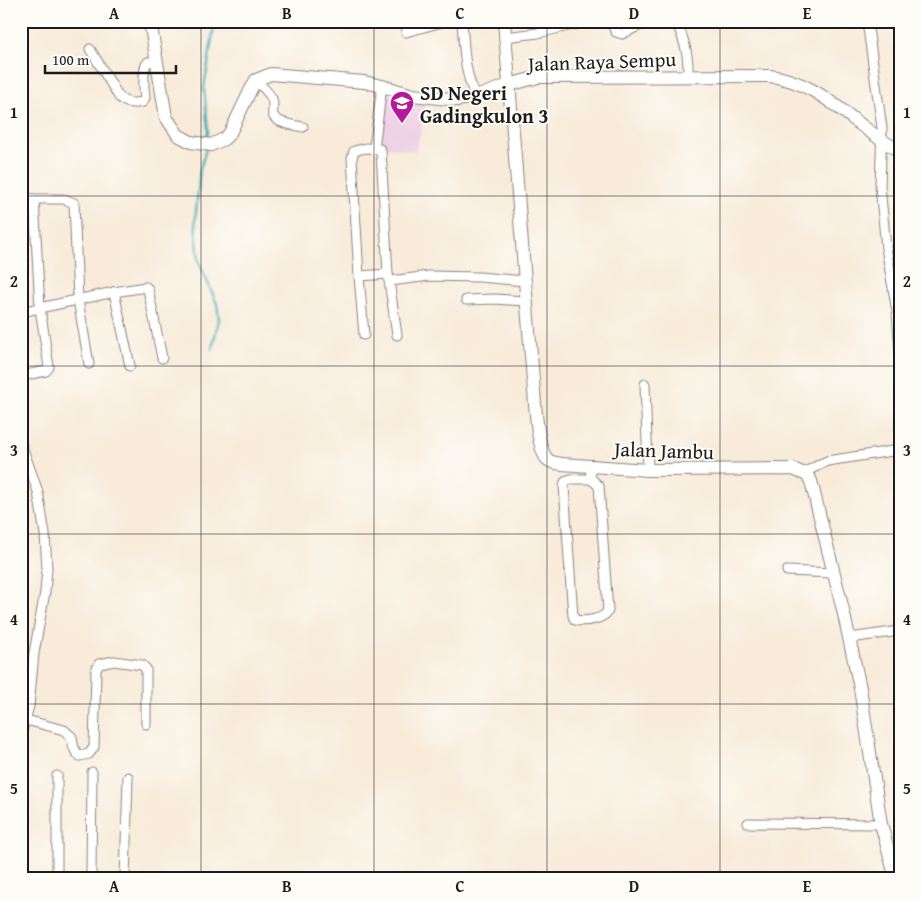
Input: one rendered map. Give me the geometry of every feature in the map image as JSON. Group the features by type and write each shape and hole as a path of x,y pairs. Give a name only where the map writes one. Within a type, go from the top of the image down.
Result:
{"street":[{"path":"150,21 166,117 178,135 191,142 207,144 224,140 230,133 256,80 271,97 273,102 272,113 275,118 280,122 303,127"},
{"path":"406,32 446,21"},
{"path":"462,21 466,69 470,86 476,97"},
{"name":"Jalan Jambu","path":"504,21 536,413 542,451 546,458 552,463 590,472 781,469 793,469 803,472"},
{"path":"505,38 591,21"},
{"path":"610,21 616,32 622,34 649,21"},
{"path":"676,21 687,50 689,60 688,77"},
{"path":"867,21 879,100 882,142 880,186 886,248 896,283 900,353"},
{"path":"90,49 119,97 125,102 133,104 143,102 145,98 144,69 148,62 156,60"},
{"name":"Jalan Raya Sempu","path":"256,80 272,74 364,82 403,93 458,100 476,97 538,77 770,76 788,79 823,96 882,142 900,151"},
{"path":"374,148 382,86"},
{"path":"364,335 352,153 359,149 374,148 380,149 382,156 389,278 397,335"},
{"path":"21,198 64,199 74,203 78,300 89,364"},
{"path":"21,376 46,371 48,367 40,308 34,199"},
{"path":"359,276 389,278 429,276 479,277 525,281"},
{"path":"21,312 114,292 147,288 162,358"},
{"path":"114,292 130,366"},
{"path":"466,300 526,301"},
{"path":"645,384 648,470"},
{"path":"896,879 881,824 860,688 850,641 811,481 803,472 827,460 899,453 900,420"},
{"path":"21,443 38,492 46,534 47,569 45,592 34,653 29,706 21,735"},
{"path":"590,472 599,486 608,611 602,618 579,621 575,620 573,616 564,486 565,482 570,479 590,472"},
{"path":"787,571 833,573"},
{"path":"850,641 857,637 900,631"},
{"path":"26,720 64,730 72,737 73,748 76,753 80,756 89,754 94,748 96,670 99,664 114,661 142,665 146,669 146,724"},
{"path":"91,879 92,772"},
{"path":"57,879 58,776"},
{"path":"125,879 128,776"},
{"path":"748,823 881,824"},
{"path":"23,824 23,879"}],"shaded area":[{"name":"SD Negeri Gadingkulon 3","path":"386,93 403,99 427,102 416,151 379,146"}],"waterway":[{"path":"207,141 208,130 204,88 215,21"},
{"path":"206,149 200,169 195,222 199,262 217,304 219,319 212,349"}],"place":[{"name":"SD Negeri Gadingkulon 3","path":"402,124"}]}
